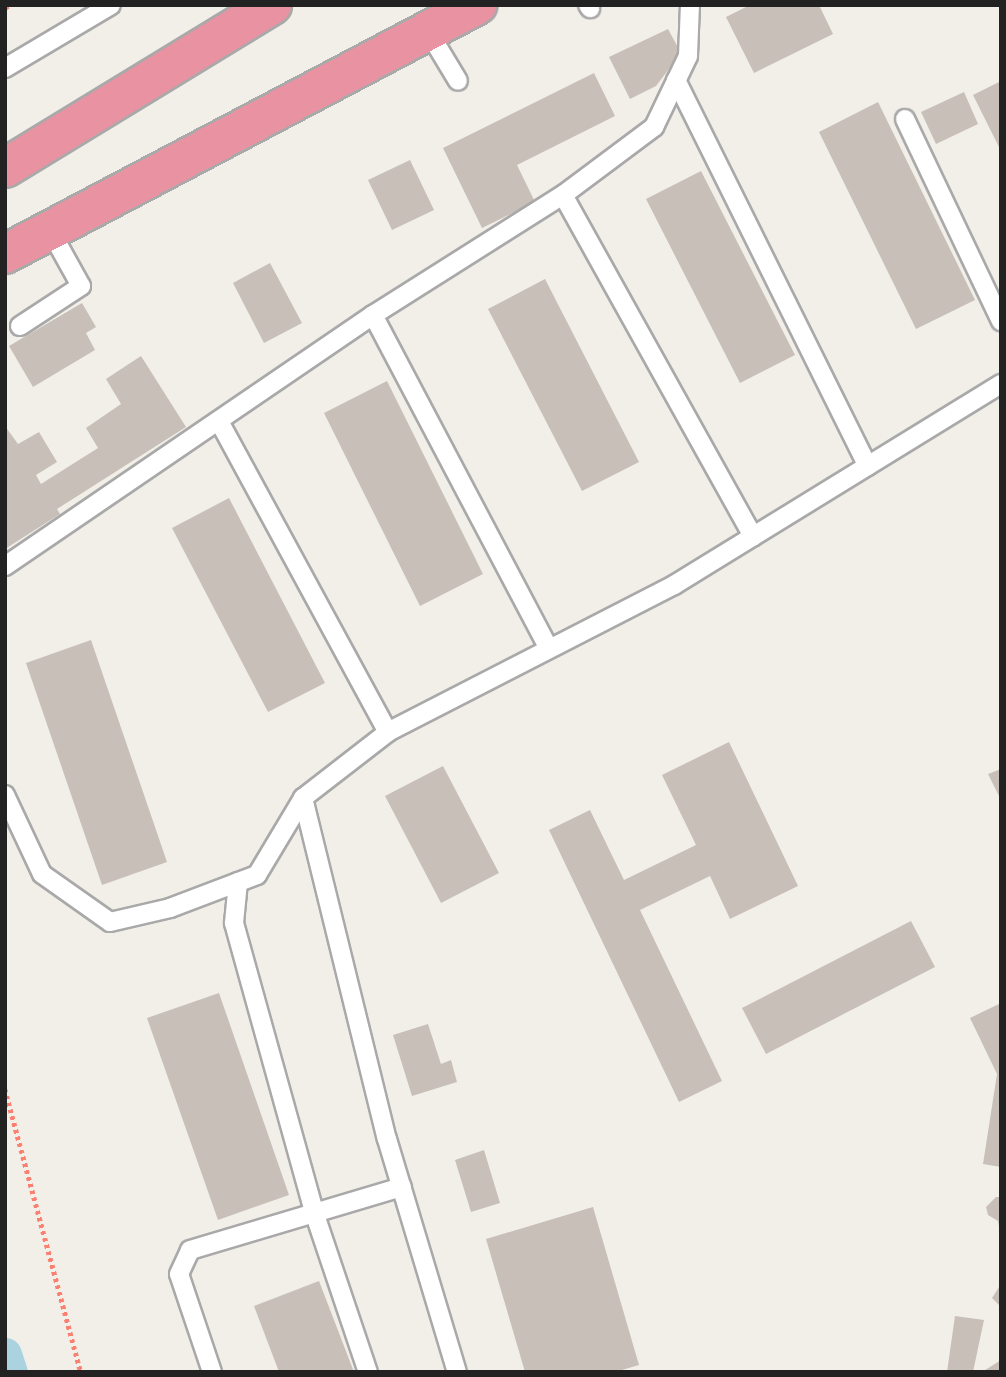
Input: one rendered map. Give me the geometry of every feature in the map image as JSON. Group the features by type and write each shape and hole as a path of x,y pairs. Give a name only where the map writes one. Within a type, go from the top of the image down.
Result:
{"highway":[{"path":"5,168 272,5"},
{"path":"5,254 477,5"}],"lane":[{"path":"5,68 111,5"},
{"path":"5,566 220,423 373,316 563,195 654,127 688,56 690,5"},
{"path":"428,32 458,81"},
{"path":"676,80 867,466"},
{"path":"905,119 1001,321"},
{"path":"563,195 753,537"},
{"path":"20,326 81,286 50,230"},
{"path":"373,316 548,647"},
{"path":"5,795 42,874 110,922 170,908 257,875 303,798 388,732 548,647 674,585 1001,384"},
{"path":"220,423 388,732"},
{"path":"303,798 402,1187 457,1372"},
{"path":"238,882 234,923 314,1212 368,1372"},
{"path":"212,1372 179,1274 190,1250 402,1187"}],"path":[{"path":"5,1089 81,1372"}],"building":[{"path":"750,5 819,5 833,34 754,73 726,17"},
{"path":"668,29 681,53 656,86 630,99 609,57"},
{"path":"594,73 615,116 517,165 535,202 482,228 443,148"},
{"path":"1001,81 1001,151 973,95"},
{"path":"964,92 978,124 936,144 921,112"},
{"path":"878,102 975,300 916,329 819,132"},
{"path":"410,160 434,210 392,230 368,180"},
{"path":"701,171 795,355 740,383 646,199"},
{"path":"270,263 302,323 264,343 233,283"},
{"path":"545,279 639,462 582,491 488,309"},
{"path":"82,303 96,327 86,333 95,350 33,387 9,346"},
{"path":"141,356 186,427 57,509 60,514 5,549 5,426 18,444 39,432 57,462 36,475 41,484 98,448 86,428 121,404 106,379"},
{"path":"387,381 483,574 420,606 324,413"},
{"path":"229,498 325,683 268,712 172,528"},
{"path":"91,640 167,862 102,885 26,663"},
{"path":"729,742 798,886 730,919 710,876 640,910 722,1081 679,1102 549,830 590,810 624,880 696,845 662,775"},
{"path":"443,766 499,873 441,903 385,796"},
{"path":"1001,769 1001,800 988,774"},
{"path":"911,921 935,967 766,1054 742,1008"},
{"path":"219,993 289,1195 218,1220 147,1018"},
{"path":"1001,1003 1001,1167 983,1164 997,1074 970,1018"},
{"path":"428,1024 441,1064 451,1060 457,1082 412,1096 393,1035"},
{"path":"484,1150 500,1203 471,1212 455,1160"},
{"path":"996,1197 1001,1197 1001,1237 998,1221 988,1215 986,1207"},
{"path":"593,1207 639,1365 615,1372 525,1372 486,1239"},
{"path":"319,1281 354,1372 279,1372 254,1306"},
{"path":"1001,1284 1001,1307 992,1298"},
{"path":"955,1316 984,1320 973,1372 947,1372"},
{"path":"1001,1360 1001,1372 982,1372"}],"waterway":[{"path":"5,1354 11,1372"}]}
